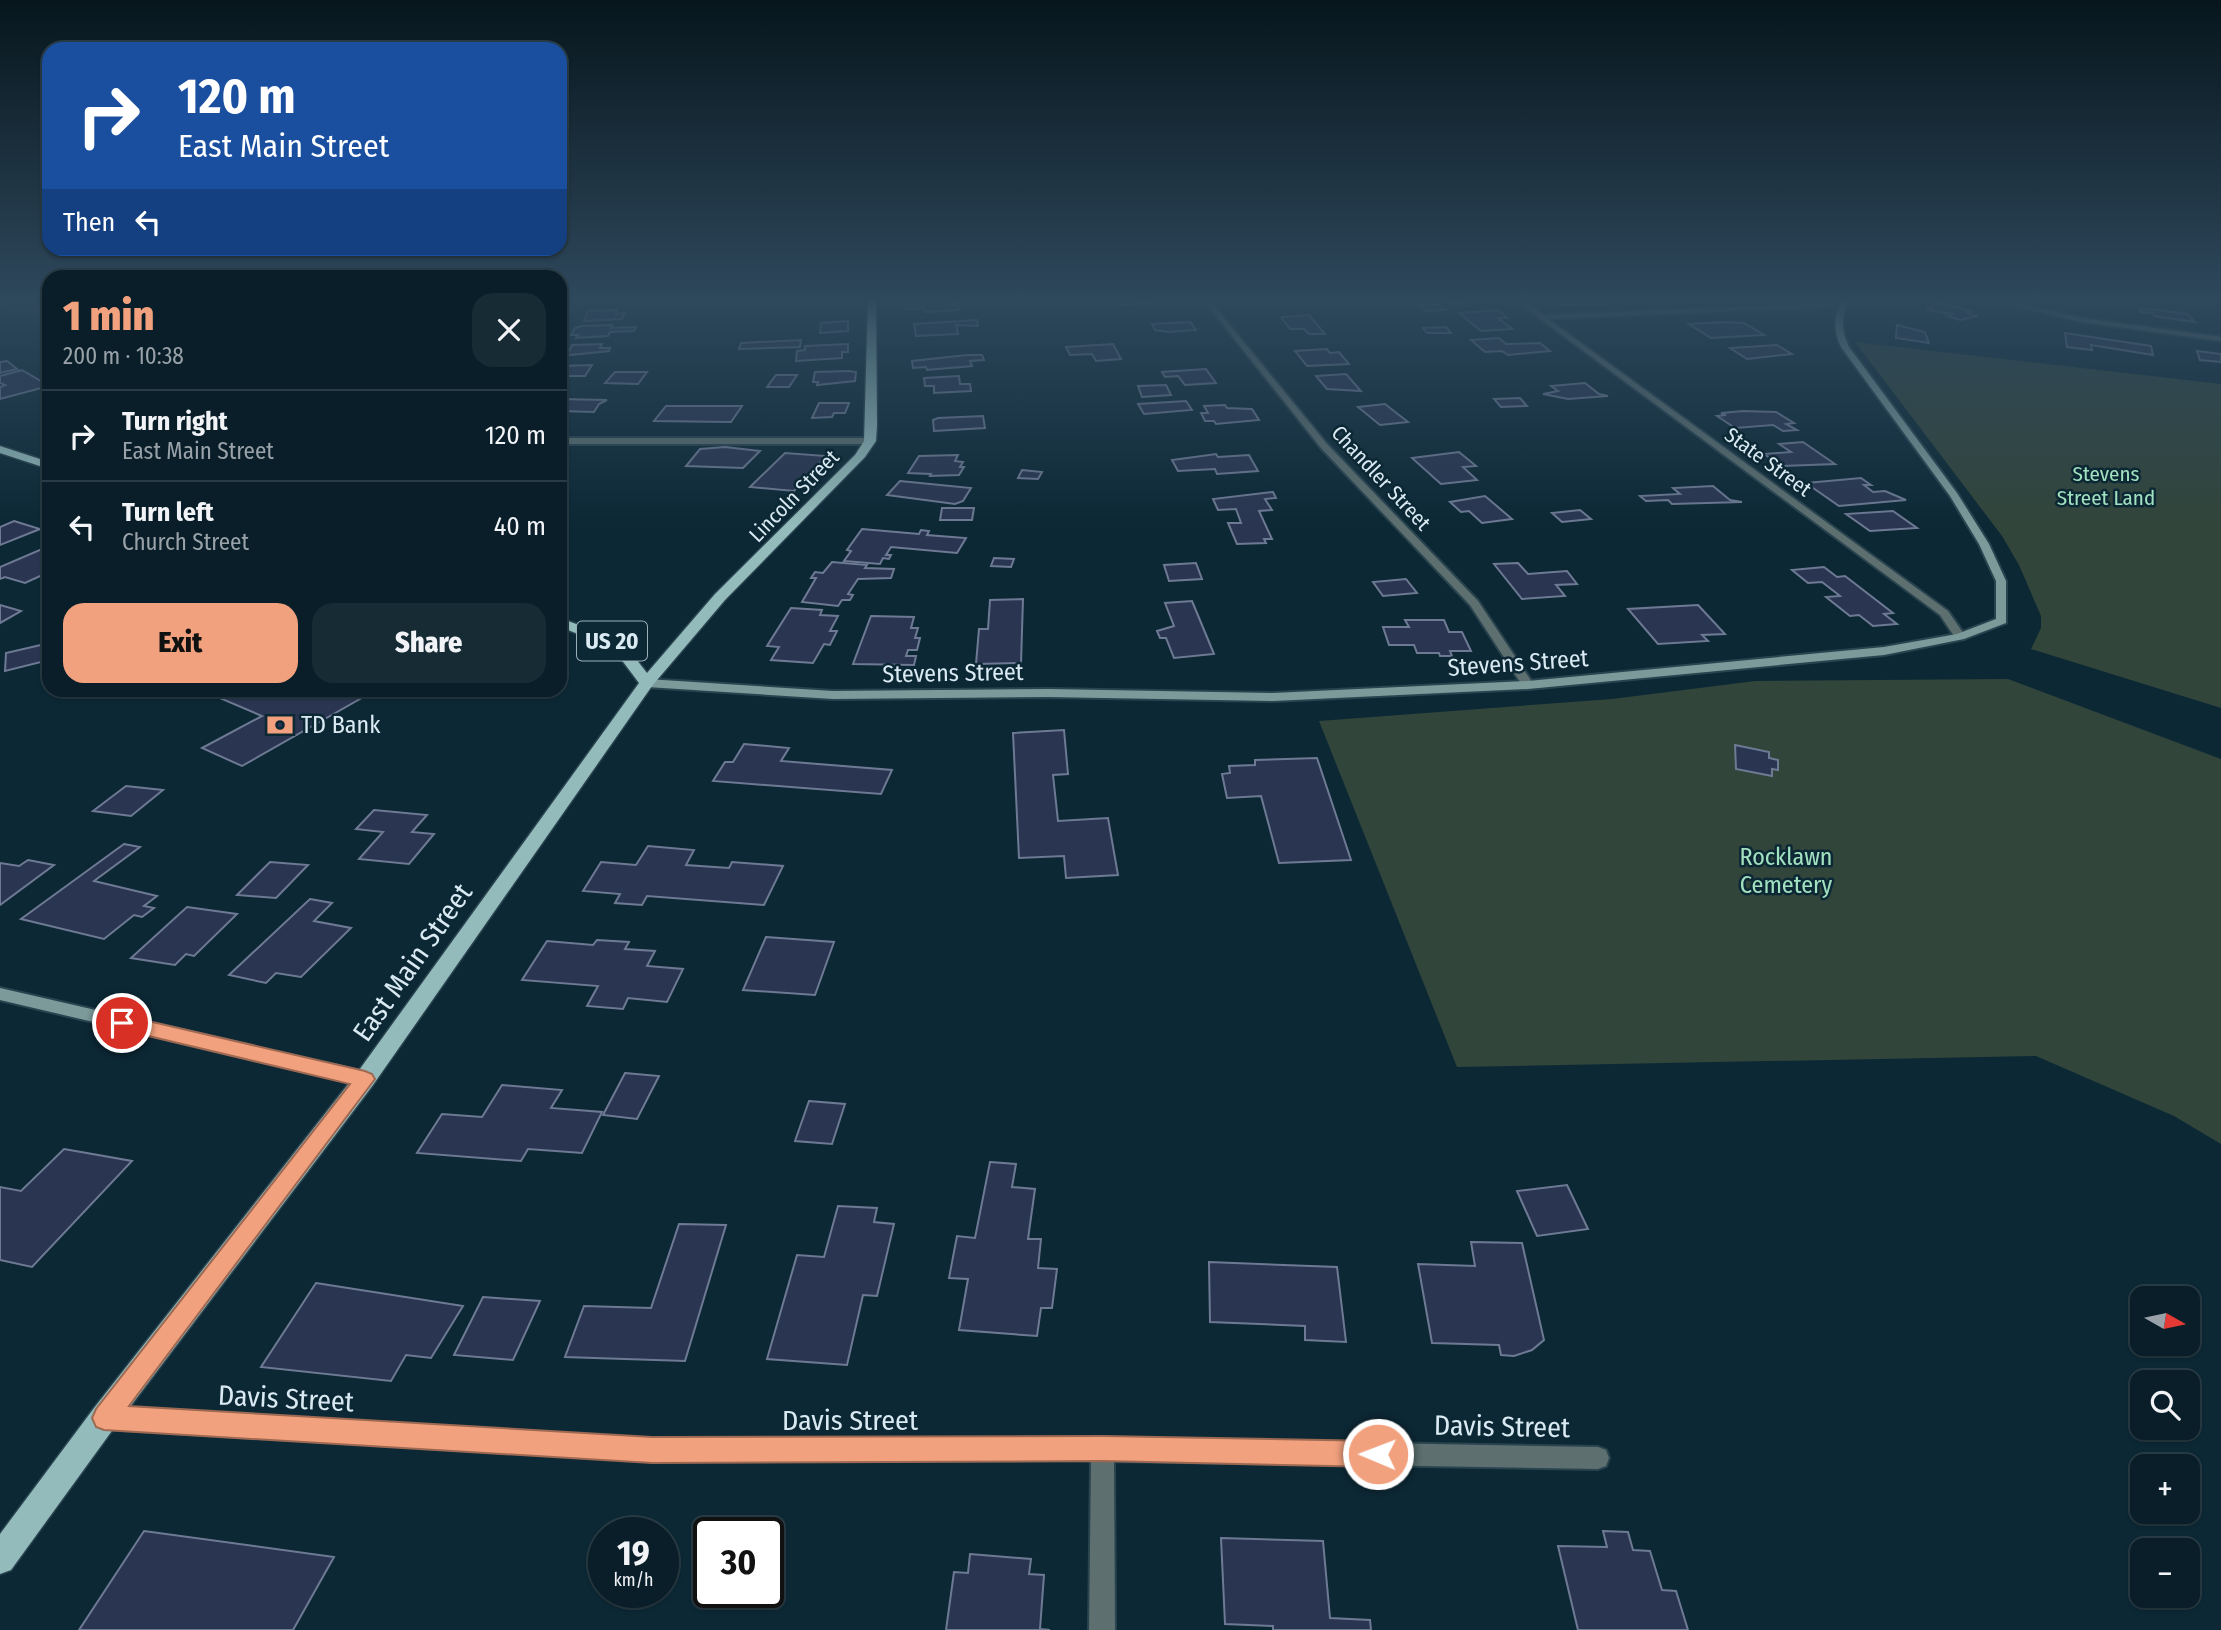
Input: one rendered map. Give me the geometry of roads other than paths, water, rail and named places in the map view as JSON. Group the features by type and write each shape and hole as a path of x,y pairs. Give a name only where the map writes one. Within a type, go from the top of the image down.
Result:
{"main road":[{"name":"Lincoln Street","path":"647,683 720,597 831,489 870,441 871,373"},
{"path":"0,449 42,464"},
{"name":"US 20","path":"567,625 617,644 647,683"},
{"name":"East Main Street","path":"0,1559 104,1418 365,1079 647,683"}],"street":[{"name":"Chandler Street","path":"1265,373 1324,446 1474,603 1528,685"},
{"name":"State Street","path":"1617,373 1944,613 1960,637"},
{"name":"Stevens Street","path":"647,683 833,695 1048,693 1273,697 1528,685 1884,651 1960,637 2001,621 2001,581 1983,544 1954,495 1864,373"},
{"path":"567,441 870,441"},
{"path":"0,994 365,1079"},
{"name":"Davis Street","path":"104,1418 652,1450 1103,1448 1598,1458"},
{"path":"1101,1630 1103,1448"}],"place":[{"name":"TD Bank","path":"280,725"}],"park label":[{"name":"Stevens Street Land","path":"2106,486"},
{"name":"Rocklawn Cemetery","path":"1786,871"}]}
